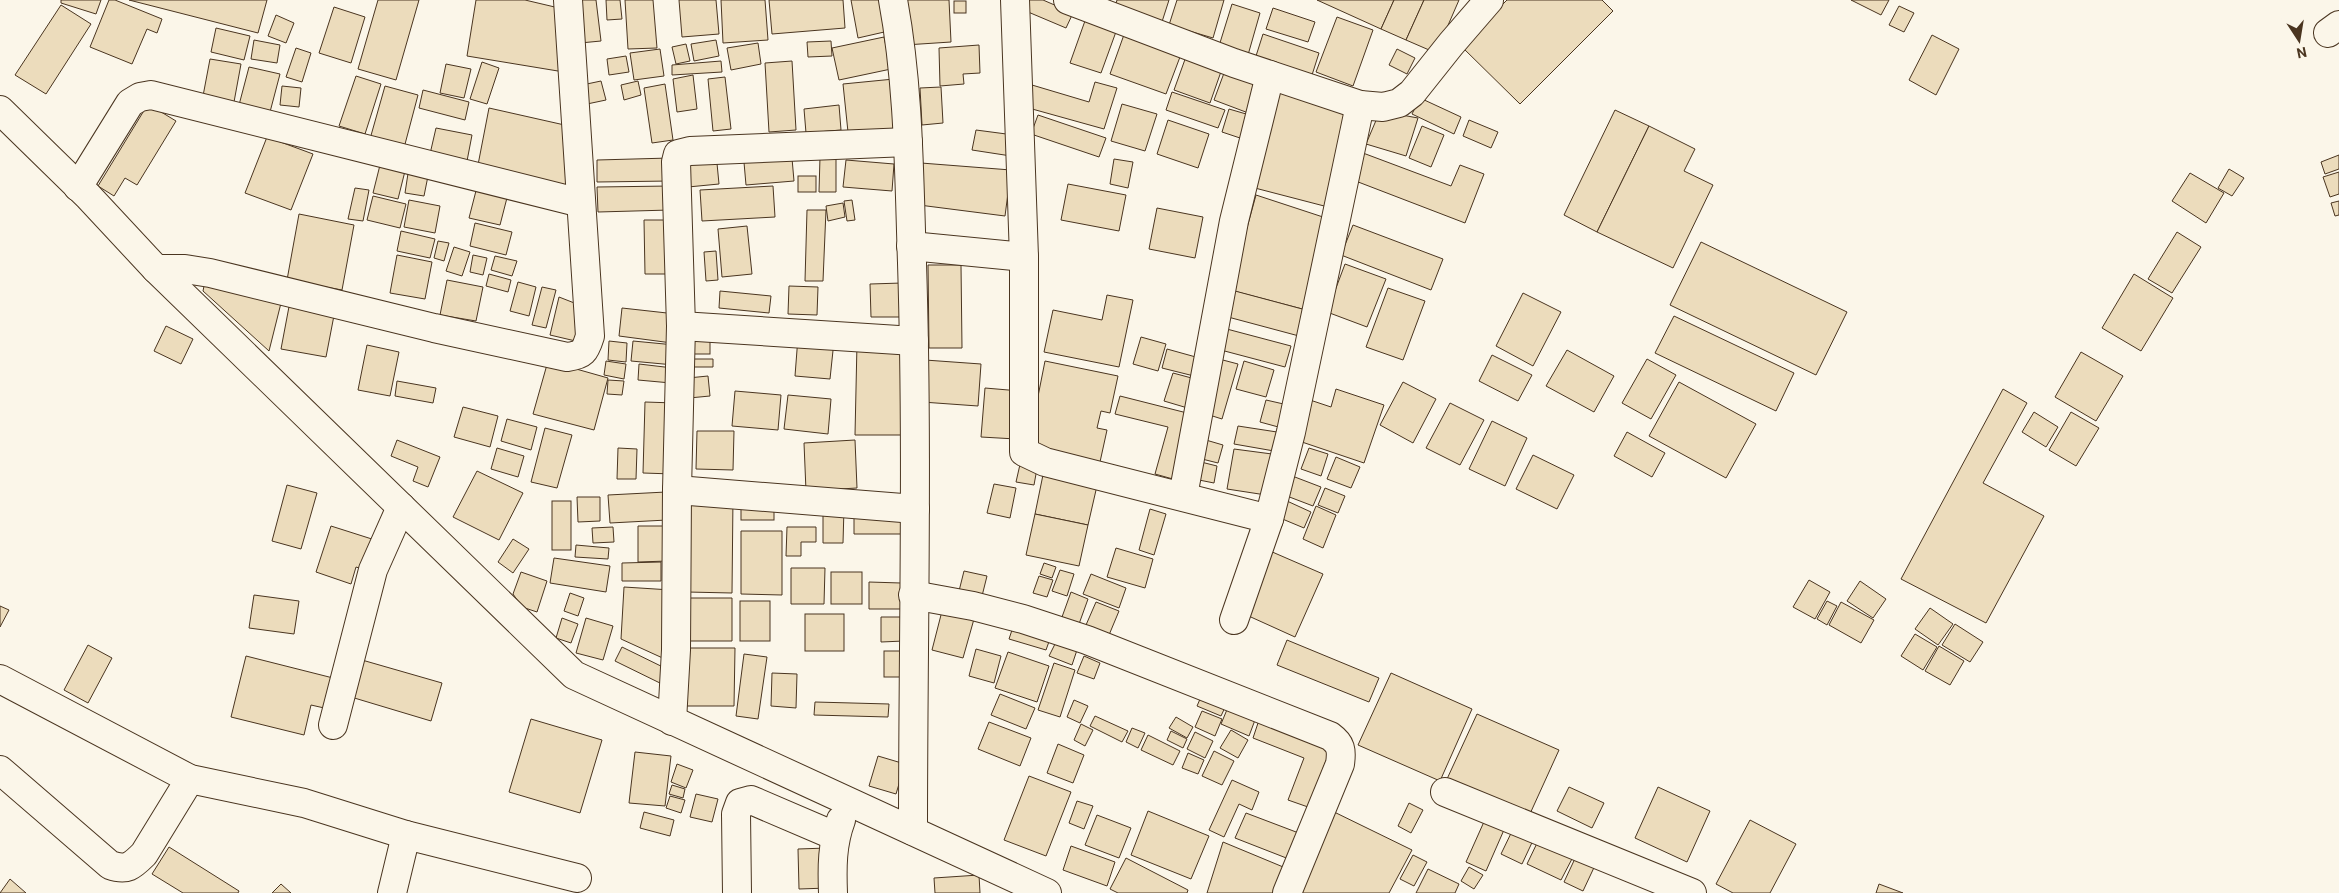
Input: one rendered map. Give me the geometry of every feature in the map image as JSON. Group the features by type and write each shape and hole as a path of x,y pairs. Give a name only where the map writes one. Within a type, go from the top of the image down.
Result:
{"street":[{"path":"893,0 899,33 908,142 914,341 916,509 913,595 913,831"},
{"path":"1015,0 1024,256 1024,452 1045,462 1269,519"},
{"path":"1068,0 1270,75 1360,105 1383,107 1399,103 1406,98 1489,0"},
{"path":"156,269 185,269 210,273 434,328 567,357 579,355 586,348 590,336 564,1"},
{"path":"1183,496 1234,221 1270,75"},
{"path":"78,186 130,103 140,97 151,95 581,203"},
{"path":"1234,620 1269,519 1291,432 1360,105"},
{"path":"0,110 78,186 156,269 574,675 1039,891"},
{"path":"672,721 676,650 681,326 676,162 678,154 690,151 908,142"},
{"path":"911,246 1024,256"},
{"path":"681,326 914,341"},
{"path":"677,490 916,509"},
{"path":"333,725 373,570 401,507"},
{"path":"913,595 1014,616 1087,640 1330,736 1339,743 1342,752 1340,764 1288,893"},
{"path":"0,679 190,779 304,803 406,835 577,878"},
{"path":"0,770 110,865 122,869 134,864 144,854 190,779"},
{"path":"1445,792 1662,887 1692,893"},
{"path":"737,893 736,814 740,804 751,800 835,836"},
{"path":"833,893 832,861 835,836 848,802"},
{"path":"392,893 406,835"}],"building":[{"path":"61,0 101,0 96,14 61,3"},
{"path":"109,0 115,0 162,19 157,33 147,29 132,64 90,47"},
{"path":"129,0 267,0 258,33"},
{"path":"378,0 419,0 396,80 358,69"},
{"path":"476,0 525,0 559,8 564,72 467,56"},
{"path":"575,0 596,0 601,41 580,43"},
{"path":"606,0 620,0 622,19 607,20"},
{"path":"625,0 653,0 657,48 628,49"},
{"path":"679,0 716,0 719,34 682,37"},
{"path":"721,0 765,0 768,40 723,43"},
{"path":"769,0 843,0 845,28 772,34"},
{"path":"851,0 887,0 893,30 858,38"},
{"path":"901,0 949,0 951,42 905,45"},
{"path":"1025,0 1043,0 1073,13 1066,28 1021,9"},
{"path":"1117,0 1169,0 1160,28 1113,14"},
{"path":"1177,0 1224,0 1213,38 1169,25"},
{"path":"1317,0 1394,0 1381,29"},
{"path":"1394,0 1424,0 1406,40 1381,29"},
{"path":"1424,0 1459,0 1436,53 1406,40"},
{"path":"1507,0 1602,0 1613,11 1520,104 1461,46"},
{"path":"1851,0 1889,0 1881,15"},
{"path":"954,1 966,1 966,13 954,13"},
{"path":"1232,4 1260,13 1248,55 1219,46"},
{"path":"61,5 91,24 46,94 15,75"},
{"path":"1899,6 1914,13 1904,32 1889,25"},
{"path":"334,7 365,17 351,63 319,53"},
{"path":"1273,8 1315,22 1308,42 1266,29"},
{"path":"276,15 294,23 286,43 268,36"},
{"path":"1337,17 1373,30 1353,86 1316,72"},
{"path":"1086,18 1117,29 1101,73 1070,63"},
{"path":"216,28 250,36 244,60 211,52"},
{"path":"1126,29 1183,49 1166,94 1110,74"},
{"path":"1263,34 1319,53 1312,75 1256,56"},
{"path":"1932,35 1959,49 1936,95 1909,80"},
{"path":"884,37 891,69 839,80 832,48"},
{"path":"254,40 280,45 277,63 251,59"},
{"path":"716,40 719,56 694,61 691,44"},
{"path":"831,41 832,56 808,57 807,42"},
{"path":"758,43 761,64 731,70 727,48"},
{"path":"686,44 690,61 676,64 672,47"},
{"path":"979,45 980,73 963,74 964,84 940,86 939,48"},
{"path":"296,48 311,53 302,82 286,77"},
{"path":"660,49 664,76 634,80 630,53"},
{"path":"1397,49 1415,58 1407,74 1389,65"},
{"path":"1188,51 1224,63 1210,103 1174,90"},
{"path":"626,56 629,72 609,75 607,59"},
{"path":"210,59 241,64 234,102 203,96"},
{"path":"721,61 722,72 672,75 672,65"},
{"path":"792,61 796,130 769,132 765,63"},
{"path":"482,62 499,68 487,104 470,99"},
{"path":"446,64 471,69 464,98 440,93"},
{"path":"1227,65 1264,79 1251,114 1214,100"},
{"path":"249,67 280,74 270,112 239,105"},
{"path":"693,75 697,109 677,112 673,79"},
{"path":"356,76 381,84 365,134 339,126"},
{"path":"725,77 731,129 713,131 708,79"},
{"path":"894,79 898,128 848,132 843,84"},
{"path":"601,81 606,100 587,104 582,85"},
{"path":"638,81 641,95 624,100 621,85"},
{"path":"1095,82 1117,88 1104,129 1025,107 1032,85 1089,102"},
{"path":"665,84 673,140 652,143 644,88"},
{"path":"282,86 301,88 299,107 280,105"},
{"path":"385,86 418,95 404,148 370,139"},
{"path":"941,87 943,123 922,125 920,88"},
{"path":"423,90 469,102 465,120 419,108"},
{"path":"1275,91 1353,111 1328,207 1251,187"},
{"path":"1172,92 1225,110 1218,128 1166,110"},
{"path":"1420,98 1461,117 1454,134 1412,114"},
{"path":"148,104 176,121 137,185 125,178 114,196 98,186"},
{"path":"1122,104 1157,114 1145,151 1111,141"},
{"path":"839,105 841,130 806,133 804,109"},
{"path":"489,108 569,126 572,188 477,170"},
{"path":"1229,109 1253,116 1246,140 1222,132"},
{"path":"1615,110 1649,126 1597,232 1564,215"},
{"path":"1380,111 1418,118 1406,156 1366,144"},
{"path":"1038,115 1106,138 1099,157 1031,134"},
{"path":"1168,120 1209,134 1198,168 1157,154"},
{"path":"1469,120 1498,132 1491,148 1463,136"},
{"path":"1422,126 1444,135 1431,167 1409,158"},
{"path":"1649,126 1695,149 1684,171 1713,185 1673,268 1597,232"},
{"path":"436,128 472,135 467,161 430,154"},
{"path":"976,130 1014,135 1011,156 972,150"},
{"path":"267,137 313,154 291,210 245,193"},
{"path":"791,147 794,181 746,185 743,151"},
{"path":"716,153 719,184 688,187 685,156"},
{"path":"1363,153 1451,186 1460,165 1484,174 1465,223 1353,180"},
{"path":"2339,155 2339,169 2325,174 2321,162"},
{"path":"382,157 407,163 398,199 373,193"},
{"path":"820,157 836,157 836,192 819,192"},
{"path":"670,158 670,181 597,182 597,160"},
{"path":"1114,159 1133,162 1128,188 1110,184"},
{"path":"846,160 894,164 892,191 843,187"},
{"path":"921,163 1011,170 1005,216 919,205"},
{"path":"409,167 429,171 424,196 405,193"},
{"path":"2229,169 2244,178 2232,196 2218,188"},
{"path":"2339,172 2339,194 2330,197 2323,177"},
{"path":"2190,173 2224,193 2206,223 2172,201"},
{"path":"798,176 816,176 816,192 798,192"},
{"path":"478,183 509,190 500,225 469,218"},
{"path":"1068,184 1126,195 1119,231 1061,220"},
{"path":"670,186 670,210 598,212 597,187"},
{"path":"773,186 775,217 702,221 700,190"},
{"path":"355,188 369,190 363,221 348,219"},
{"path":"1256,195 1326,218 1306,310 1230,290"},
{"path":"373,196 406,204 400,228 367,220"},
{"path":"409,200 440,206 435,233 404,227"},
{"path":"852,200 855,220 847,221 844,201"},
{"path":"2339,201 2339,215 2335,216 2331,203"},
{"path":"843,203 845,217 828,221 826,206"},
{"path":"1157,208 1203,217 1195,258 1149,249"},
{"path":"807,210 826,210 823,281 805,281"},
{"path":"299,214 354,225 342,290 287,280"},
{"path":"644,220 670,220 671,274 645,274"},
{"path":"475,223 512,232 506,255 470,246"},
{"path":"1353,225 1443,259 1431,290 1341,255"},
{"path":"747,226 752,274 722,277 718,229"},
{"path":"401,231 435,239 430,258 397,251"},
{"path":"2177,232 2201,247 2172,293 2148,279"},
{"path":"438,241 449,243 444,261 434,258"},
{"path":"1701,242 1847,312 1816,375 1670,305"},
{"path":"454,247 470,252 462,276 446,271"},
{"path":"716,251 718,280 706,281 704,252"},
{"path":"397,255 432,262 425,299 390,293"},
{"path":"473,255 487,258 483,275 470,272"},
{"path":"495,256 517,261 512,276 491,270"},
{"path":"1345,264 1386,279 1367,327 1327,312"},
{"path":"928,265 961,265 962,348 929,348"},
{"path":"489,274 511,280 508,292 486,286"},
{"path":"2134,274 2173,298 2141,351 2102,328"},
{"path":"206,276 283,295 269,351 203,291"},
{"path":"447,280 483,287 476,321 440,315"},
{"path":"518,282 536,287 529,316 510,311"},
{"path":"902,283 903,317 871,317 870,284"},
{"path":"789,286 818,287 817,315 788,314"},
{"path":"542,287 556,290 546,328 532,325"},
{"path":"1388,288 1425,301 1403,360 1366,347"},
{"path":"720,291 771,296 769,313 719,308"},
{"path":"1235,291 1306,310 1299,336 1228,317"},
{"path":"1523,293 1561,312 1533,366 1496,346"},
{"path":"1107,295 1133,300 1119,367 1044,352 1053,310 1102,320"},
{"path":"291,296 336,305 326,357 281,349"},
{"path":"559,297 582,306 584,343 550,335"},
{"path":"622,308 676,314 672,343 619,336"},
{"path":"1674,316 1794,373 1776,411 1655,353"},
{"path":"166,326 193,339 181,364 154,351"},
{"path":"1223,328 1291,346 1285,367 1217,349"},
{"path":"690,329 710,329 710,354 690,354"},
{"path":"798,337 834,341 830,379 795,376"},
{"path":"1141,337 1166,344 1158,371 1133,364"},
{"path":"609,341 627,343 626,362 608,360"},
{"path":"633,341 675,345 674,365 631,361"},
{"path":"857,343 908,343 906,435 855,435"},
{"path":"367,345 399,352 390,396 358,390"},
{"path":"1167,349 1203,359 1198,377 1162,368"},
{"path":"1567,350 1614,376 1594,412 1546,386"},
{"path":"2081,352 2123,376 2096,421 2055,397"},
{"path":"1492,355 1532,375 1518,401 1479,381"},
{"path":"690,359 713,359 713,367 689,367"},
{"path":"1219,359 1238,364 1222,419 1203,413"},
{"path":"1647,359 1676,375 1651,419 1622,403"},
{"path":"925,360 981,364 978,406 922,402"},
{"path":"548,361 608,378 594,430 533,414"},
{"path":"606,361 626,364 624,379 604,375"},
{"path":"1045,361 1118,376 1110,413 1101,411 1097,428 1107,430 1100,462 1028,447"},
{"path":"1244,361 1274,370 1266,397 1236,389"},
{"path":"639,364 673,368 671,383 638,380"},
{"path":"1173,373 1199,380 1191,409 1164,401"},
{"path":"708,376 710,396 689,398 688,378"},
{"path":"608,380 624,381 622,395 607,394"},
{"path":"397,381 436,388 433,403 395,396"},
{"path":"1403,382 1436,399 1413,443 1380,425"},
{"path":"1679,382 1756,424 1726,478 1649,436"},
{"path":"985,388 1020,391 1016,439 981,437"},
{"path":"1336,389 1384,405 1364,463 1296,440 1310,400 1331,407"},
{"path":"2003,389 2027,403 1983,483 2044,516 1986,623 1901,579"},
{"path":"735,391 781,395 778,430 732,426"},
{"path":"788,395 831,399 828,434 784,429"},
{"path":"1120,396 1195,415 1180,481 1155,474 1168,427 1115,414"},
{"path":"1266,400 1288,405 1282,428 1260,422"},
{"path":"645,402 675,403 673,474 643,473"},
{"path":"1450,403 1484,420 1460,465 1426,448"},
{"path":"463,407 498,416 490,447 454,437"},
{"path":"2034,412 2058,427 2046,447 2022,432"},
{"path":"2071,412 2099,428 2076,466 2049,450"},
{"path":"507,419 537,427 531,450 501,441"},
{"path":"1492,421 1527,438 1505,486 1469,469"},
{"path":"1238,426 1277,432 1274,451 1234,444"},
{"path":"545,428 572,435 557,488 531,482"},
{"path":"697,431 734,431 733,470 696,469"},
{"path":"1627,432 1665,453 1652,477 1614,456"},
{"path":"1199,438 1223,445 1218,463 1194,457"},
{"path":"397,440 440,457 428,487 413,481 418,467 391,456"},
{"path":"855,440 857,488 806,491 804,443"},
{"path":"497,448 524,456 518,477 491,469"},
{"path":"618,448 637,449 636,479 617,479"},
{"path":"1309,448 1328,454 1321,476 1301,469"},
{"path":"1234,449 1272,454 1266,495 1227,489"},
{"path":"1533,455 1574,475 1557,509 1516,489"},
{"path":"1336,457 1360,467 1351,488 1327,479"},
{"path":"1021,460 1038,463 1034,485 1016,482"},
{"path":"1193,460 1217,466 1214,483 1189,478"},
{"path":"1045,465 1099,477 1088,525 1035,514"},
{"path":"477,471 523,493 499,540 453,517"},
{"path":"1287,474 1321,487 1313,506 1279,493"},
{"path":"994,484 1016,488 1010,518 987,513"},
{"path":"287,485 317,493 301,549 272,541"},
{"path":"1325,488 1345,496 1338,513 1318,505"},
{"path":"666,492 667,520 610,523 608,495"},
{"path":"577,497 600,497 600,521 578,522"},
{"path":"687,497 733,497 732,593 687,592"},
{"path":"741,500 774,500 774,520 741,520"},
{"path":"552,501 571,501 571,550 552,550"},
{"path":"1287,501 1311,512 1304,528 1280,518"},
{"path":"1316,506 1336,515 1323,548 1303,539"},
{"path":"823,508 844,508 843,543 823,543"},
{"path":"1150,509 1166,514 1154,555 1139,550"},
{"path":"854,512 905,513 905,534 854,534"},
{"path":"1035,514 1088,525 1079,566 1026,555"},
{"path":"331,526 375,540 365,570 356,567 351,584 316,572"},
{"path":"638,526 667,526 668,561 638,562"},
{"path":"613,527 614,542 593,543 592,528"},
{"path":"787,527 816,527 816,542 801,542 801,556 786,556"},
{"path":"741,531 782,531 782,595 741,594"},
{"path":"513,539 529,549 513,573 498,562"},
{"path":"576,545 609,548 608,559 575,557"},
{"path":"1116,548 1153,559 1145,588 1107,577"},
{"path":"1270,551 1323,574 1295,637 1242,613"},
{"path":"554,558 610,566 606,592 550,583"},
{"path":"661,562 661,581 622,581 622,563"},
{"path":"1044,563 1056,567 1052,578 1040,574"},
{"path":"791,568 825,568 824,604 791,604"},
{"path":"1060,570 1074,574 1067,596 1052,591"},
{"path":"964,571 987,576 982,596 959,591"},
{"path":"521,572 547,581 537,612 522,607 513,594"},
{"path":"831,572 862,572 862,604 831,604"},
{"path":"1091,574 1126,588 1119,608 1083,594"},
{"path":"1039,576 1053,580 1047,597 1033,593"},
{"path":"1809,580 1830,592 1815,619 1793,607"},
{"path":"1860,581 1886,599 1873,618 1847,601"},
{"path":"869,582 901,583 901,609 869,609"},
{"path":"624,587 671,590 667,660 621,639"},
{"path":"1071,592 1088,599 1079,624 1062,617"},
{"path":"570,593 584,598 578,616 564,611"},
{"path":"254,595 299,601 294,634 249,628"},
{"path":"683,598 732,598 732,641 682,641"},
{"path":"740,601 770,601 770,641 740,641"},
{"path":"1827,601 1837,606 1827,625 1817,619"},
{"path":"1096,602 1119,611 1109,635 1086,625"},
{"path":"1841,602 1874,620 1861,643 1829,625"},
{"path":"0,606 9,610 0,627"},
{"path":"1930,608 1953,624 1938,645 1915,629"},
{"path":"942,611 974,619 963,658 932,650"},
{"path":"805,614 844,614 844,651 805,651"},
{"path":"881,617 904,617 904,641 881,642"},
{"path":"562,618 578,624 571,643 556,638"},
{"path":"586,618 613,626 603,660 576,653"},
{"path":"1014,624 1051,636 1046,650 1009,639"},
{"path":"1955,624 1983,642 1970,662 1942,645"},
{"path":"1915,634 1937,647 1923,670 1901,656"},
{"path":"1059,636 1079,644 1072,665 1049,656"},
{"path":"1287,640 1379,678 1369,702 1277,665"},
{"path":"88,645 112,658 88,703 64,690"},
{"path":"1939,646 1964,661 1950,685 1925,671"},
{"path":"622,647 671,671 664,685 615,661"},
{"path":"685,648 735,648 734,706 684,706"},
{"path":"976,649 1001,656 994,683 969,676"},
{"path":"884,651 906,651 906,677 884,677"},
{"path":"1008,652 1049,666 1037,702 995,688"},
{"path":"744,654 767,657 758,719 736,716"},
{"path":"246,656 341,680 333,710 311,705 304,735 231,717"},
{"path":"1084,656 1100,663 1094,679 1077,673"},
{"path":"362,660 442,683 431,721 351,697"},
{"path":"1054,663 1075,670 1060,717 1038,710"},
{"path":"772,673 797,674 796,708 771,706"},
{"path":"1391,673 1472,709 1440,781 1358,745"},
{"path":"1204,690 1228,701 1221,716 1197,706"},
{"path":"1000,694 1035,708 1026,729 991,715"},
{"path":"1074,700 1088,706 1080,723 1067,717"},
{"path":"1231,700 1258,712 1249,736 1221,724"},
{"path":"815,702 889,704 888,717 814,715"},
{"path":"1202,711 1222,719 1215,736 1195,727"},
{"path":"1477,714 1559,750 1529,816 1447,779"},
{"path":"1095,716 1128,731 1122,742 1090,726"},
{"path":"1176,717 1193,727 1187,738 1169,728"},
{"path":"531,719 602,740 580,813 509,792"},
{"path":"1259,720 1331,748 1308,807 1288,800 1304,758 1253,738"},
{"path":"989,722 1031,738 1020,766 978,749"},
{"path":"1081,724 1093,730 1085,746 1074,740"},
{"path":"1132,728 1145,733 1138,748 1126,742"},
{"path":"1231,730 1248,740 1238,758 1220,748"},
{"path":"1171,731 1187,739 1183,748 1167,740"},
{"path":"1195,732 1213,741 1205,758 1187,749"},
{"path":"1148,735 1180,751 1173,765 1141,750"},
{"path":"1058,744 1084,755 1073,783 1047,773"},
{"path":"1214,751 1234,761 1222,785 1202,776"},
{"path":"635,752 671,756 665,806 629,803"},
{"path":"1188,753 1204,760 1198,774 1182,768"},
{"path":"878,756 905,764 896,794 869,786"},
{"path":"677,764 693,770 686,788 671,782"},
{"path":"1029,776 1071,792 1046,856 1004,840"},
{"path":"1232,780 1259,792 1252,810 1239,804 1224,837 1209,830"},
{"path":"672,785 685,789 683,798 669,794"},
{"path":"1569,787 1604,803 1592,828 1557,811"},
{"path":"1658,787 1710,811 1687,862 1635,838"},
{"path":"696,794 718,799 712,822 690,817"},
{"path":"670,796 685,800 681,813 666,808"},
{"path":"1077,801 1093,806 1084,829 1069,823"},
{"path":"1409,803 1423,810 1411,833 1398,826"},
{"path":"1328,809 1412,850 1389,893 1292,893"},
{"path":"1148,811 1209,836 1191,879 1131,855"},
{"path":"644,812 674,820 670,836 640,828"},
{"path":"1246,813 1304,835 1294,861 1235,838"},
{"path":"1097,815 1131,828 1119,858 1085,845"},
{"path":"1487,815 1507,823 1486,871 1466,862"},
{"path":"1750,820 1796,844 1770,893 1733,893 1716,884"},
{"path":"1515,825 1536,834 1522,864 1501,854"},
{"path":"1539,839 1574,855 1561,880 1527,864"},
{"path":"1223,842 1288,869 1280,893 1207,893"},
{"path":"1071,846 1115,862 1107,886 1063,870"},
{"path":"169,847 239,891 238,893 183,893 152,874"},
{"path":"827,848 828,888 799,889 798,849"},
{"path":"1579,850 1598,859 1583,891 1564,882"},
{"path":"1413,855 1427,862 1414,886 1400,879"},
{"path":"1126,858 1188,890 1187,893 1118,893 1110,889"},
{"path":"1469,867 1483,875 1474,889 1461,881"},
{"path":"1428,869 1459,884 1455,893 1416,893"},
{"path":"979,875 980,893 935,893 934,878"},
{"path":"10,879 26,893 0,893"},
{"path":"281,884 291,893 272,893"},
{"path":"1879,884 1903,893 1876,893"}]}
